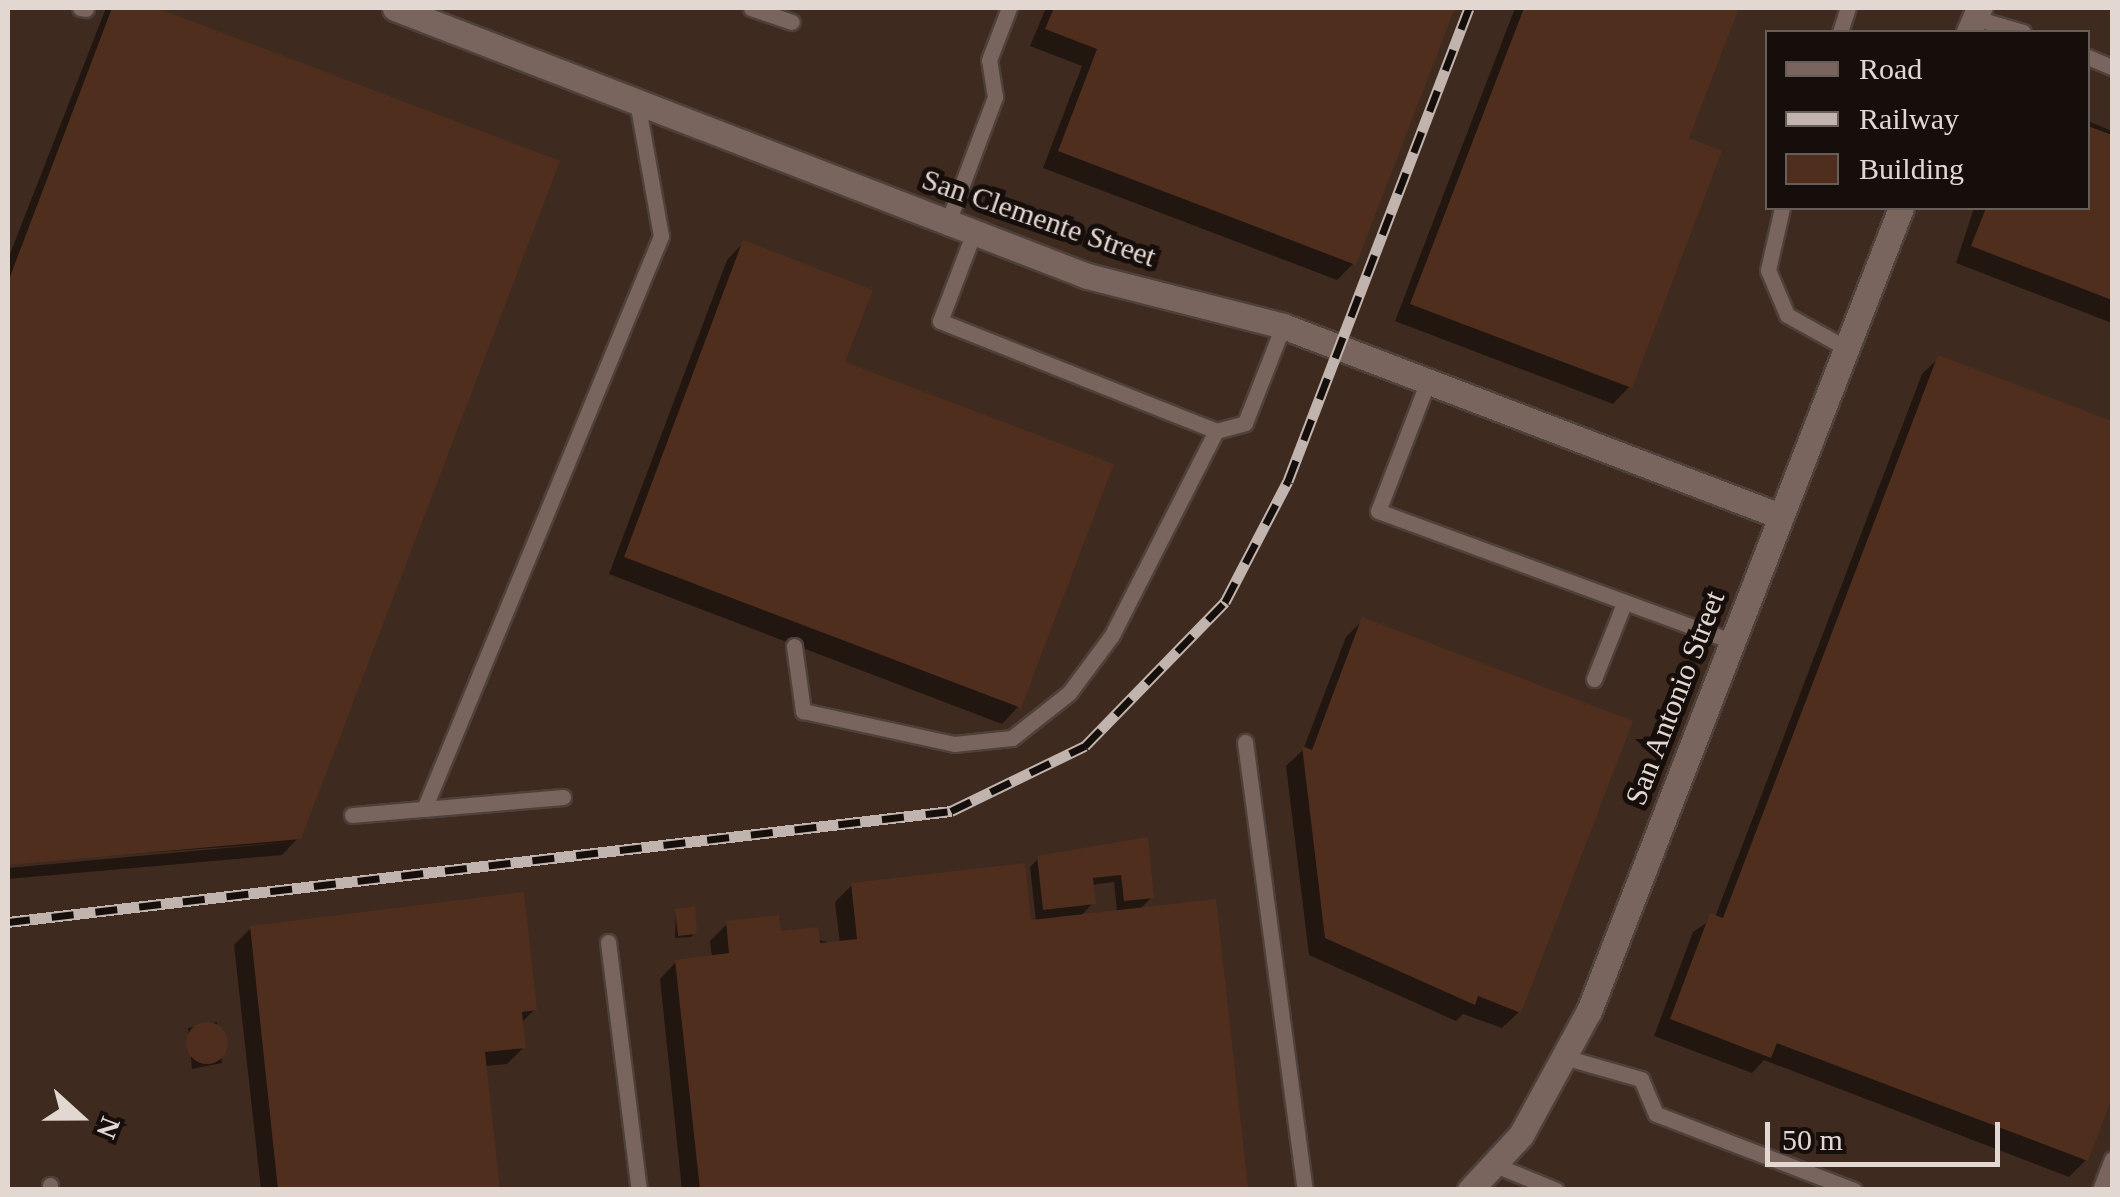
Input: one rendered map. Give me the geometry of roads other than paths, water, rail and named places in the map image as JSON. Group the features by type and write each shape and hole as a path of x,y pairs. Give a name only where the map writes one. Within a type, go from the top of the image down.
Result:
{"street":[{"name":"San Clemente Street","path":"394,8 435,15 637,101 1087,276 1282,326 1780,516"},
{"name":"San Antonio Street","path":"1470,1190 1494,1164 1564,1057 1899,210"}],"lane":[{"path":"750,8 792,22"},
{"path":"948,222 995,97 990,60 1010,8"},
{"path":"1974,19 2015,30"},
{"path":"424,809 660,236 637,101"},
{"path":"1782,210 1768,270 1786,315 1846,348"},
{"path":"974,232 940,322 1216,431 1245,423 1282,326"},
{"path":"1428,381 1378,511 1623,606 1732,640"},
{"path":"794,646 803,711 954,744 1012,738 1069,693 1112,635 1216,431"},
{"path":"1594,679 1623,606"},
{"path":"1245,742 1305,1190"},
{"path":"352,815 564,797"},
{"path":"608,942 639,1190"},
{"path":"1564,1057 1641,1079 1656,1114 1854,1190"},
{"path":"2100,1190 2112,1159"},
{"path":"1494,1164 1556,1190"}],"railway":[{"path":"8,922 951,811 1085,746 1225,602 1288,481 1469,8"}]}
